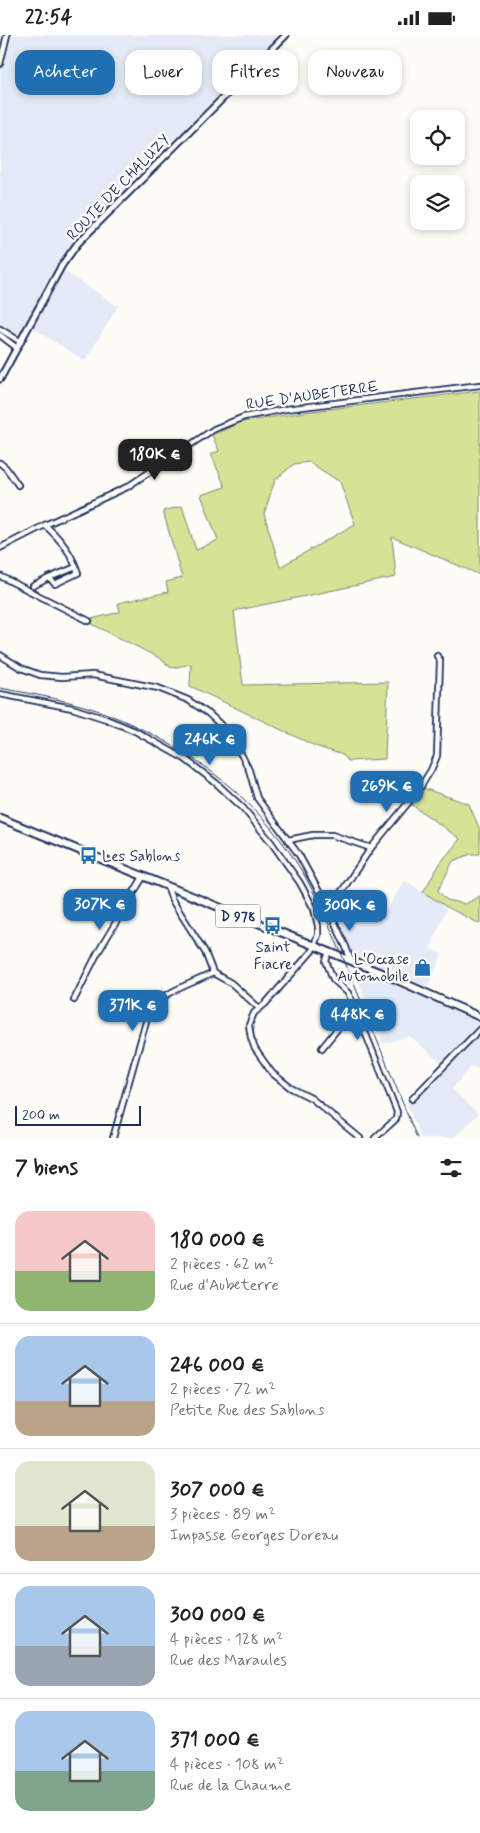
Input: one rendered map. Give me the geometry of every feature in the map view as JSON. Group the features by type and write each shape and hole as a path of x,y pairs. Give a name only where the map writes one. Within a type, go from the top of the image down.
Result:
{"main road":[{"name":"D 978","path":"0,819 351,961 480,1017"}],"street":[{"path":"0,64 7,35"},
{"name":"ROUTE DE CHALUZY","path":"0,379 62,265 78,243 286,35"},
{"path":"0,329 20,342"},
{"path":"0,335 17,348"},
{"name":"RUE D'AUBETERRE","path":"0,548 127,487 214,429 244,417 286,409 480,385"},
{"path":"0,463 18,485"},
{"path":"34,586 49,578 55,584 78,573 64,544 46,525"},
{"path":"0,576 89,621"},
{"path":"0,655 21,668 40,675 56,677 93,675 158,688 175,694 209,714 225,729 249,770 258,798 299,855 328,908 351,961"},
{"path":"328,908 333,904 371,848 418,791 431,770 437,755 440,660 437,657"},
{"path":"0,695 72,708 114,722 135,731 185,759 216,783 247,813 282,855 314,909 318,926 315,947 265,1004 252,1016 249,1027 255,1049 281,1080 311,1099 360,1138"},
{"path":"288,840 313,835 332,835 371,848"},
{"path":"74,1000 97,954 143,877"},
{"path":"168,888 172,900 206,952 213,973 231,983 259,1008"},
{"path":"329,952 326,961 333,979 348,993 355,1007 398,1116 375,1138"},
{"path":"113,1138 149,1011 154,1004 166,995 213,973"},
{"path":"322,1048 355,1007"},
{"path":"412,1099 480,1029"}],"shaded area":[{"path":"0,35 279,35 264,50 212,50 212,95 220,95 72,246 58,267 118,306 85,361 33,328 21,347 0,334"},
{"path":"404,880 447,907 430,949 442,954 424,997 480,1020 480,1070 472,1066 452,1089 478,1114 454,1138 421,1138 406,1102 441,1063 410,1036 383,1044 354,970 348,965 343,944 330,918 341,897 384,915"}],"green space":[{"path":"480,391 480,575 392,537 396,577 234,611 243,685 388,682 385,759 348,761 343,755 315,746 190,686 191,664 172,668 159,658 92,624 91,619 120,612 118,603 168,592 166,582 182,578 163,511 182,506 196,550 218,540 201,495 225,487 211,454 219,451 212,435 242,422 305,412","holes":["309,462 340,482 355,524 280,567 264,514 275,480 294,464"]},
{"path":"423,788 469,804 480,830 480,854 471,854 453,861 438,891 447,900 465,904 480,896 480,924 423,892 441,862 460,839 412,805"}],"railway":[{"path":"0,688 83,706 140,728 169,743 197,761 247,802 290,852 307,880 342,955 417,1138"}],"place":[{"name":"Les Sablons","path":"88,856"},
{"name":"Saint Fiacre","path":"273,926"},
{"name":"L'Occase Automobile","path":"423,968"}]}
